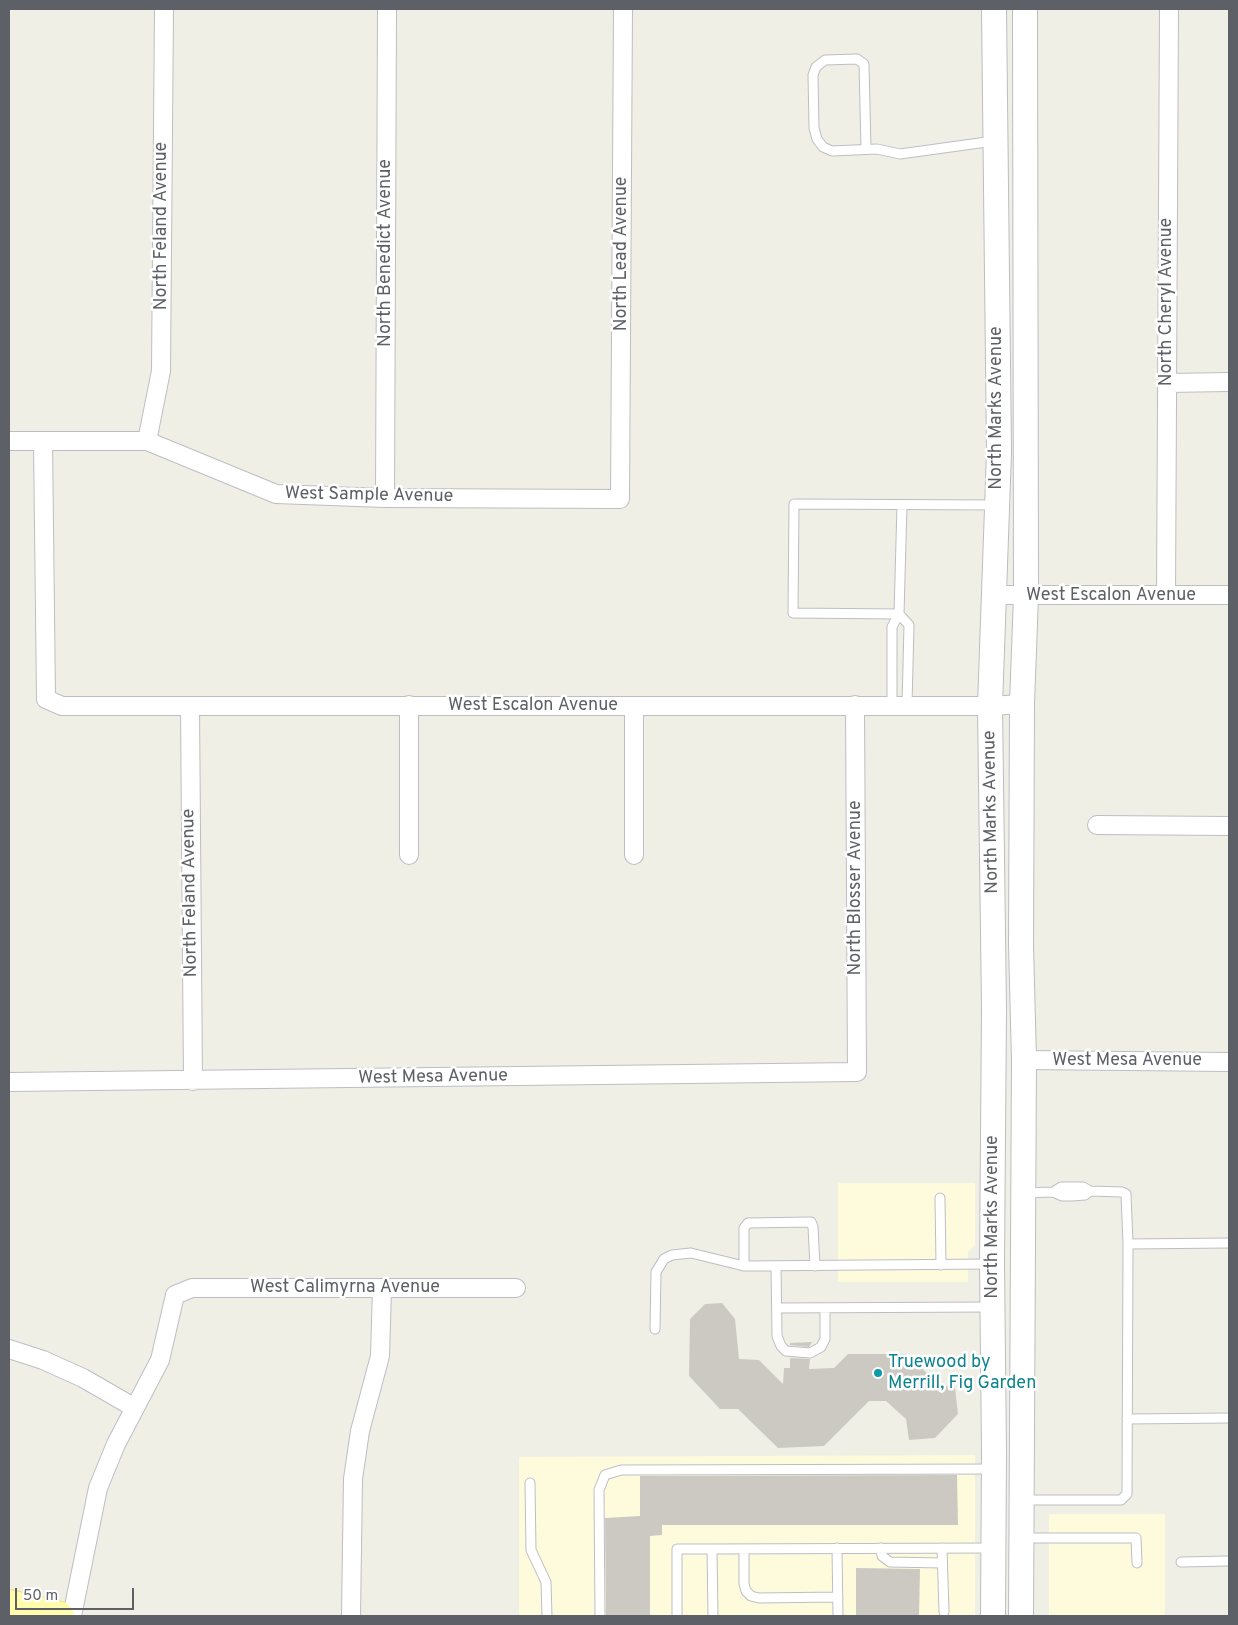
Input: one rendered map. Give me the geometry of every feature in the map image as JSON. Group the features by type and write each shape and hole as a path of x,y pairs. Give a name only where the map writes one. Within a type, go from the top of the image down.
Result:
{"main road":[{"name":"North Marks Avenue","path":"993,1616 993,892 990,706 999,452 994,9"},
{"name":"North Marks Avenue","path":"1021,1616 1024,1060 1021,945 1022,704 1026,596 1026,9"},
{"path":"993,892 1004,904 1007,930 1008,1031 1010,1044 1013,1053 1024,1060"},
{"path":"992,1264 1006,1289 1012,1402 1022,1421"},
{"path":"9,1604 60,1616"}],"street":[{"name":"North Feland Avenue","path":"147,441 161,370 164,9"},
{"name":"North Benedict Avenue","path":"385,498 387,9"},
{"name":"North Lead Avenue","path":"620,499 623,9"},
{"name":"North Cheryl Avenue","path":"1166,595 1169,9"},
{"path":"1167,384 1229,382"},
{"name":"West Sample Avenue","path":"9,441 147,441 276,494 385,498 620,499"},
{"name":"West Escalon Avenue","path":"43,441 46,699 62,706 76,708 409,705 990,706 1022,704"},
{"name":"West Escalon Avenue","path":"994,596 1229,595"},
{"path":"409,705 409,855"},
{"name":"North Blosser Avenue","path":"855,705 856,1072"},
{"name":"North Feland Avenue","path":"190,706 193,1081"},
{"path":"634,706 634,855"},
{"path":"1098,825 1229,826"},
{"name":"West Mesa Avenue","path":"1024,1060 1229,1062"},
{"name":"West Mesa Avenue","path":"9,1082 856,1072"},
{"name":"West Calimyrna Avenue","path":"135,1408 160,1360 175,1294 192,1288 516,1288"},
{"path":"351,1616 353,1479 360,1430 380,1356 382,1289"},
{"path":"9,1349 43,1360 83,1378 135,1408 116,1444 98,1488 72,1616"}],"lane":[{"path":"866,149 864,64 857,59 825,60 816,67 813,75 812,112 817,139 823,147 832,150 866,149 900,154 996,140"},
{"path":"899,705 909,625 899,614 793,613 794,504 997,505"},
{"path":"899,705 892,627 899,614 902,505"},
{"path":"1022,1500 1121,1500 1125,1498 1128,1244 1126,1194 1122,1192 1090,1191 1083,1186 1060,1186 1053,1192 1023,1193"},
{"path":"940,1198 941,1265"},
{"path":"744,1266 744,1228 748,1223 811,1222 813,1227 815,1266"},
{"path":"1128,1244 1229,1244"},
{"path":"655,1329 656,1272 664,1259 691,1253 744,1266 992,1264"},
{"path":"776,1266 777,1336 780,1346 790,1352 810,1353 821,1347 825,1339 825,1308"},
{"path":"777,1308 993,1307"},
{"path":"1127,1419 1229,1418"},
{"path":"600,1616 599,1490 605,1475 621,1470 994,1469"},
{"path":"530,1483 531,1550 546,1582 547,1616"},
{"path":"1022,1538 1136,1538 1136,1563"},
{"path":"837,1548 838,1616"},
{"path":"881,1548 882,1556 890,1562 942,1563"},
{"path":"942,1548 944,1612"},
{"path":"677,1616 677,1549 994,1548"},
{"path":"712,1549 713,1616"},
{"path":"744,1549 744,1584 746,1591 751,1596 759,1598 838,1597"},
{"path":"1181,1562 1229,1561"}],"shaded area":[{"path":"838,1183 975,1183 975,1245 968,1252 968,1282 838,1282"},
{"path":"975,1455 975,1616 519,1616 519,1457"},
{"path":"1049,1514 1165,1514 1165,1616 1049,1616"}],"building":[{"name":"Truewood by Merrill, Fig Garden","path":"722,1303 735,1319 739,1359 759,1360 783,1384 784,1368 790,1368 790,1358 810,1359 809,1369 834,1368 848,1354 906,1354 939,1384 955,1388 958,1414 935,1438 909,1440 906,1419 886,1401 869,1401 824,1446 778,1448 738,1409 720,1409 689,1376 690,1319 705,1304"},
{"path":"812,1342 809,1347 790,1345 790,1343"},
{"path":"957,1475 958,1525 662,1525 662,1535 650,1536 650,1616 606,1615 605,1518 640,1516 640,1476"},
{"path":"856,1568 920,1569 919,1616 856,1616"}],"place":[{"name":"Truewood by Merrill, Fig Garden","path":"878,1373"}]}
